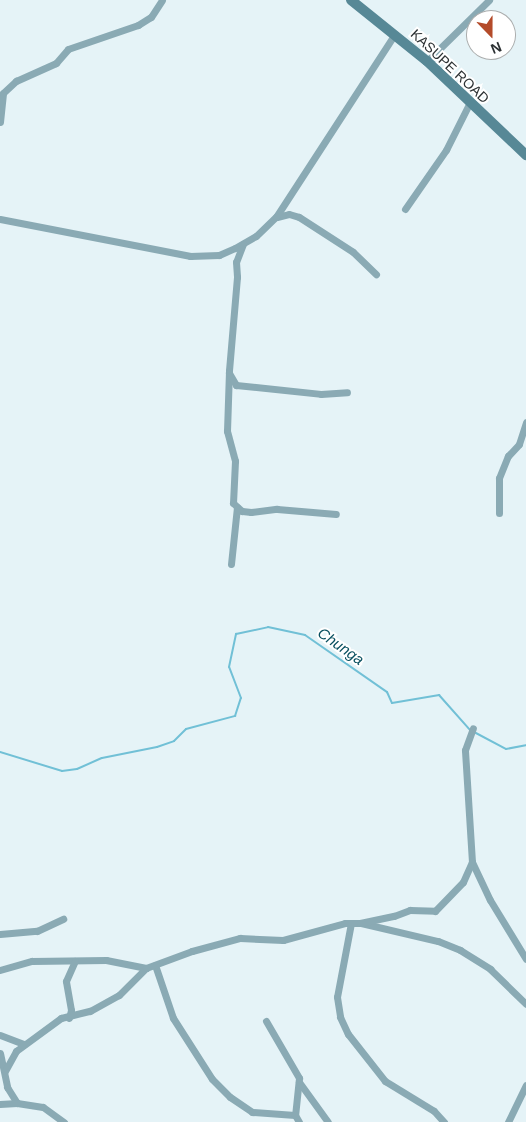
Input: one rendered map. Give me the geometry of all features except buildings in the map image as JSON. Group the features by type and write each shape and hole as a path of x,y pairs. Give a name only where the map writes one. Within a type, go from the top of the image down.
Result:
{"street":[{"path":"0,122 3,93 16,81 56,64 68,49 138,25 151,17 162,0"},
{"name":"KASUPE ROAD","path":"352,0 426,62 526,155"},
{"path":"426,62 489,0"},
{"path":"0,219 190,256 219,255 243,244 276,217 394,34"},
{"path":"405,210 446,150 470,102"},
{"path":"276,217 289,214 299,217 353,252 376,274"},
{"path":"231,564 237,507 234,502 235,461 227,431 229,372 237,277 236,262 243,244"},
{"path":"229,372 236,385 321,394 347,392"},
{"path":"499,513 499,478 508,456 519,444 526,422"},
{"path":"237,507 251,512 277,509 336,514"},
{"path":"472,731 465,750 472,862 490,900 526,960"},
{"path":"360,923 410,910 436,911 463,882 472,862"},
{"path":"0,934 37,931 63,919"},
{"path":"351,923 345,970 338,997 340,1017 348,1034 385,1081 434,1111 444,1122"},
{"path":"5,1071 24,1044 61,1018 69,1018 90,1012 119,995 146,968 226,940 254,937 284,940 351,923 360,923 438,941 460,950 490,969 526,1004"},
{"path":"0,970 32,961 106,960 146,968"},
{"path":"69,1018 71,1010 66,981 75,961"},
{"path":"155,965 172,1018 212,1079 230,1097 252,1112 297,1118 299,1081"},
{"path":"266,1021 299,1081 328,1122"},
{"path":"0,1035 24,1044"},
{"path":"0,1053 7,1087 17,1103"},
{"path":"508,1122 526,1084"},
{"path":"0,1104 17,1103 43,1107 64,1122"}],"waterway":[{"name":"Chunga","path":"0,752 62,771 77,769 102,758 157,747 174,741 186,729 235,716 241,698 229,667 236,634 268,627 305,635 387,692 392,703 439,695 470,730"},
{"name":"Chunga","path":"474,732 506,749 526,745"}]}
